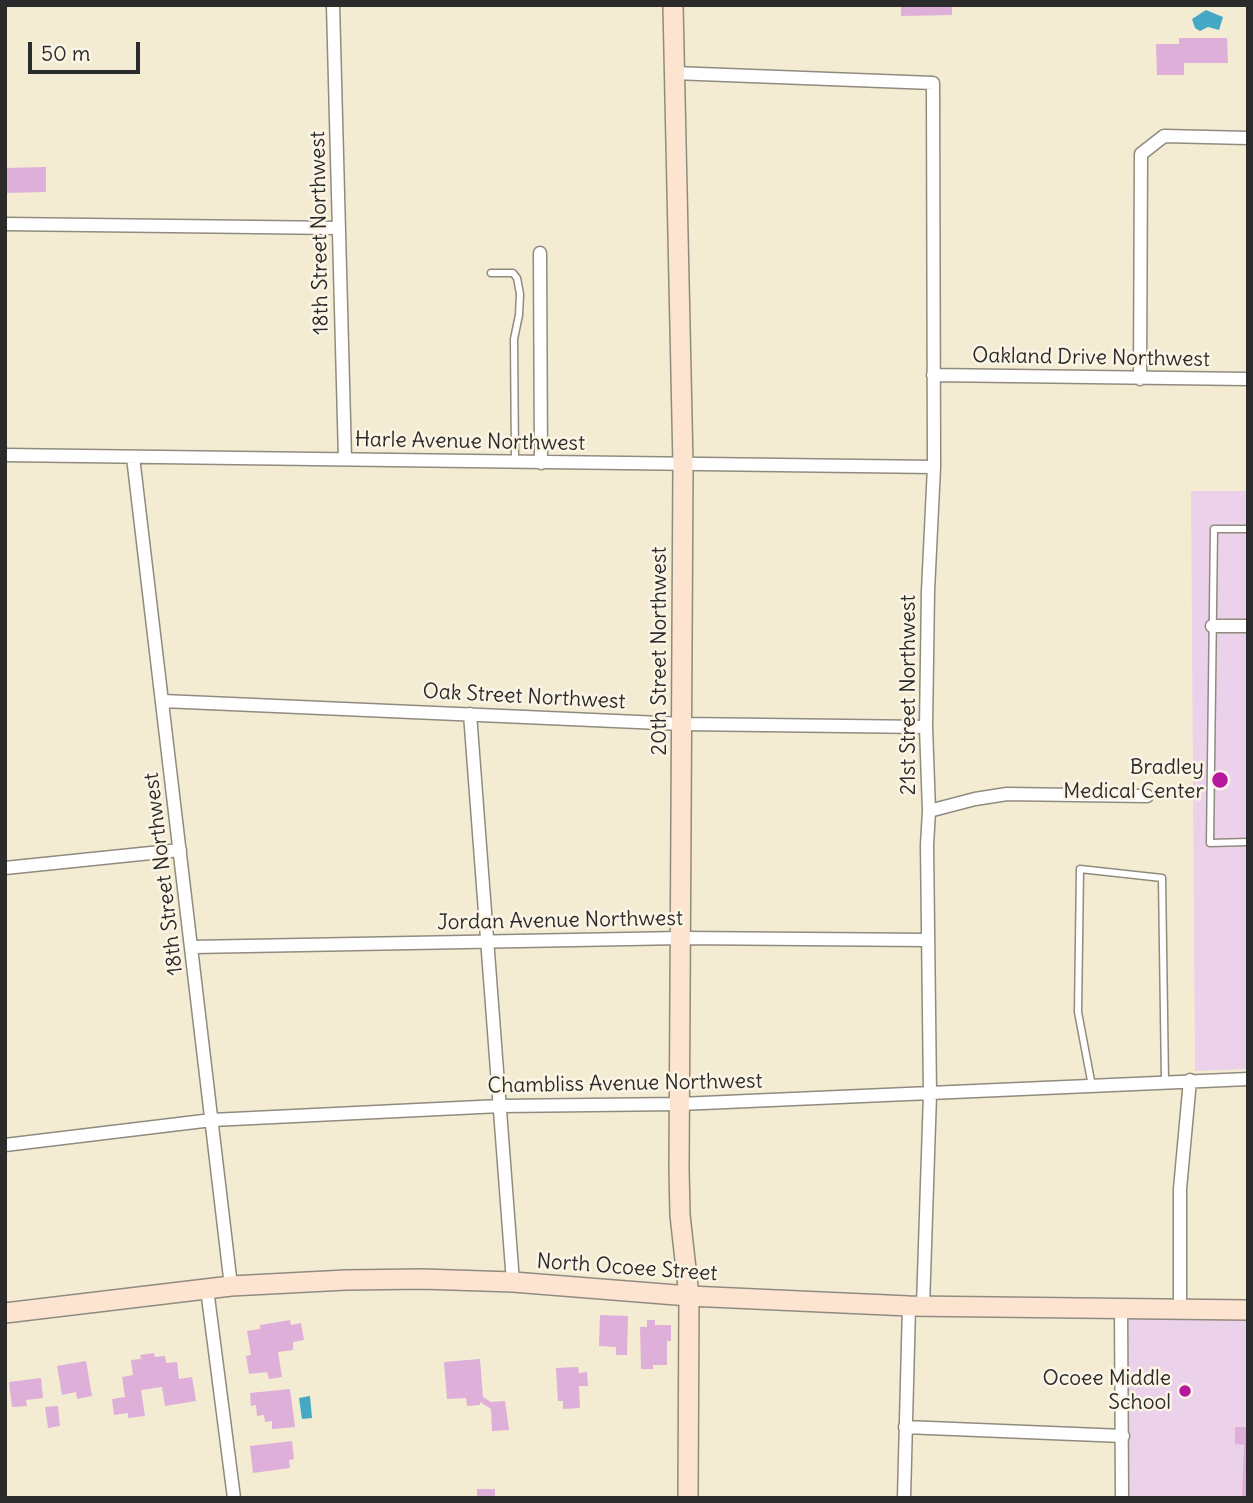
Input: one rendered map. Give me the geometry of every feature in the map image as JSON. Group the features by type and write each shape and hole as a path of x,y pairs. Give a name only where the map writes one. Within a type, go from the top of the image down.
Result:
{"street":[{"name":"18th Street Northwest","path":"333,5 345,459"},
{"name":"20th Street Northwest","path":"673,5 683,465 680,1215 689,1296 688,1498"},
{"name":"21st Street Northwest","path":"674,73 933,83 934,467 928,591 926,727 930,1094 905,1427 905,1498"},
{"path":"1140,379 1141,155 1164,135 1248,138"},
{"path":"5,224 340,228"},
{"path":"540,253 541,463"},
{"name":"Oakland Drive Northwest","path":"933,375 1248,379"},
{"name":"Harle Avenue Northwest","path":"5,455 934,467"},
{"name":"18th Street Northwest","path":"133,457 231,1286"},
{"path":"1212,626 1248,626"},
{"name":"Oak Street Northwest","path":"163,701 682,724 926,727"},
{"path":"470,714 513,1282"},
{"path":"929,811 1007,794 1147,796"},
{"path":"5,868 180,850"},
{"name":"Jordan Avenue Northwest","path":"192,947 682,938 928,940"},
{"name":"Chambliss Avenue Northwest","path":"5,1145 212,1119 500,1106 680,1104 1248,1079"},
{"path":"1180,1308 1180,1189 1190,1080"},
{"name":"North Ocoee Street","path":"5,1313 231,1286 346,1280 513,1282 689,1296 916,1306 1248,1310"},
{"path":"207,1289 234,1498"},
{"path":"1121,1307 1122,1498"},
{"path":"905,1427 1123,1436"}],"lane":[{"path":"491,273 513,273 517,278 520,294 514,339 515,462"},
{"path":"1248,529 1214,529 1210,843 1248,842"},
{"path":"1092,1086 1078,1012 1080,869 1162,878 1165,1082"}],"shaded area":[{"name":"Bradley Medical Center","path":"1191,491 1248,491 1248,1069 1195,1071"},
{"name":"Ocoee Middle School","path":"1121,1307 1248,1310 1248,1498 1122,1498"}],"water":[{"path":"1206,10 1223,17 1219,30 1208,27 1200,31 1195,28 1192,19"},
{"path":"310,1396 312,1418 302,1419 299,1398"}],"building":[{"path":"901,5 952,5 952,15 901,16"},
{"path":"1179,38 1227,38 1228,63 1184,63 1184,75 1157,75 1156,44 1179,44"},
{"path":"46,167 46,192 5,193 5,168"},
{"path":"600,1315 628,1316 627,1355 616,1355 616,1347 599,1346"},
{"path":"290,1320 291,1325 301,1323 304,1340 293,1342 293,1350 278,1352 282,1377 269,1379 267,1372 249,1374 246,1356 251,1355 247,1331 260,1329 260,1325"},
{"path":"647,1320 655,1320 655,1325 671,1325 671,1341 667,1341 667,1365 653,1365 653,1369 641,1369 640,1327 647,1327"},
{"path":"154,1353 155,1357 165,1356 166,1363 177,1362 179,1379 192,1377 196,1401 165,1406 162,1387 141,1390 145,1416 128,1418 128,1413 114,1415 112,1399 125,1397 122,1377 133,1375 131,1360 141,1359 140,1355"},
{"path":"480,1359 483,1397 491,1402 505,1401 509,1430 492,1431 491,1409 480,1402 480,1405 467,1406 466,1398 447,1399 444,1362"},
{"path":"86,1361 92,1396 77,1399 76,1392 62,1395 57,1366"},
{"path":"578,1367 579,1373 587,1372 588,1386 579,1386 580,1408 563,1409 563,1401 558,1401 556,1368"},
{"path":"41,1378 43,1398 26,1400 27,1406 12,1407 9,1382"},
{"path":"290,1389 295,1427 272,1429 272,1421 265,1422 264,1415 257,1416 256,1405 251,1406 250,1393"},
{"path":"58,1406 60,1426 48,1428 45,1407"},
{"path":"1235,1427 1248,1427 1248,1498 1242,1498 1244,1445 1235,1444"},
{"path":"292,1441 294,1459 289,1460 290,1468 253,1473 250,1446"},
{"path":"477,1489 495,1489 495,1498 477,1498"}],"place":[{"name":"Bradley Medical Center","path":"1220,780"},
{"name":"Ocoee Middle School","path":"1185,1391"}]}
